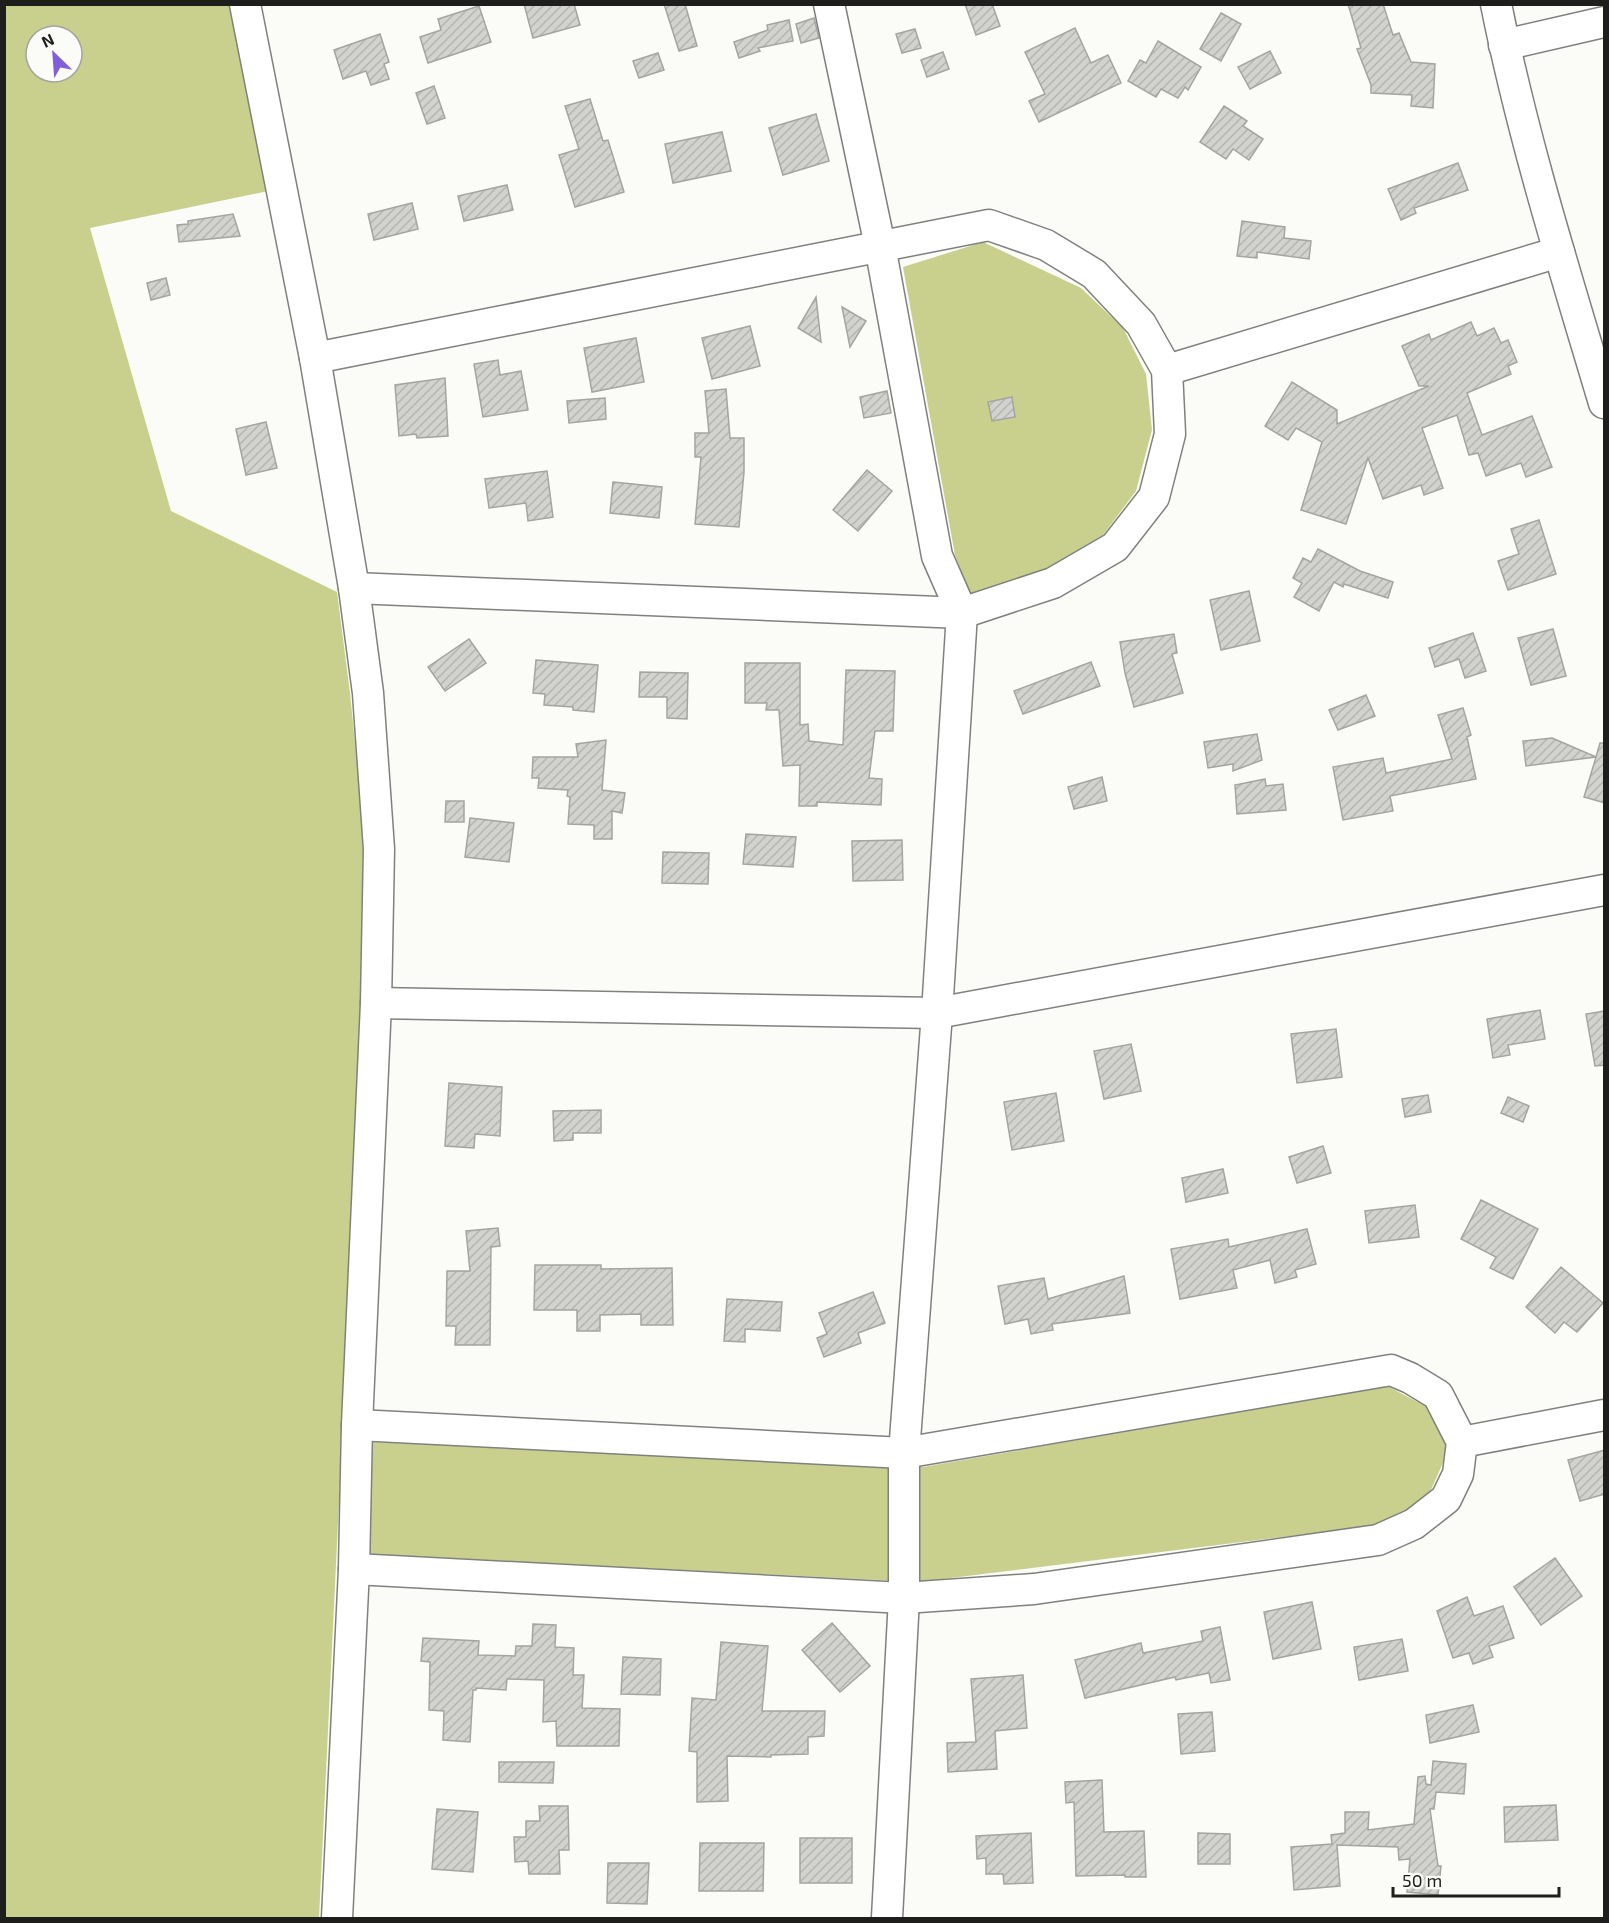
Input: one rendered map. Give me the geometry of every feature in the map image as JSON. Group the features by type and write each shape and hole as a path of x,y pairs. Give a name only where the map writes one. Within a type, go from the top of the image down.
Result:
{"street":[{"path":"245,4 315,358 354,588 368,693 379,849 376,1003 357,1425 354,1569 337,1918"},
{"path":"830,4 880,246 937,556 963,613 937,1013 904,1453 904,1598 887,1918"},
{"path":"1496,4 1504,45 1559,252 1605,403"},
{"path":"1504,45 1605,22"},
{"path":"315,358 989,225 1046,246 1094,274 1141,324 1167,370 1170,434 1154,497 1115,547 1053,584 963,613 354,588"},
{"path":"1167,370 1559,252"},
{"path":"376,1003 937,1013 1605,890"},
{"path":"354,1569 904,1598 1034,1589 1378,1540 1414,1524 1446,1499 1458,1474 1462,1442 1438,1395 1410,1378 1391,1370 904,1453 357,1425"},
{"path":"1462,1442 1605,1416"}],"green space":[{"path":"5,5 231,5 273,190 90,228 171,511 337,592 366,851 363,1003 319,1918 5,1918"},
{"path":"983,242 1081,288 1123,328 1146,374 1152,430 1136,491 1103,535 1045,569 970,595 955,555 903,267"},
{"path":"1387,1386 1431,1409 1449,1449 1431,1490 1408,1509 1372,1526 918,1582 367,1554 370,1442 923,1467"}],"building":[{"path":"524,4 574,4 580,25 533,38"},
{"path":"664,4 685,4 697,46 679,51"},
{"path":"965,4 992,4 1000,26 976,35"},
{"path":"1348,4 1383,4 1393,35 1399,33 1411,62 1435,64 1433,108 1411,106 1412,95 1371,93 1371,85 1357,49 1361,48"},
{"path":"479,6 491,42 428,63 420,37 441,30 438,19"},
{"path":"1221,13 1241,24 1221,61 1200,49"},
{"path":"814,18 819,38 801,43 796,24"},
{"path":"789,20 793,41 758,48 760,51 739,58 734,42 768,30 767,25"},
{"path":"1075,28 1091,63 1108,55 1121,83 1039,122 1029,101 1045,94 1025,52"},
{"path":"915,29 921,48 902,53 896,34"},
{"path":"380,34 389,62 384,64 389,79 371,85 366,71 343,79 334,50"},
{"path":"1158,41 1201,67 1188,90 1185,87 1178,98 1161,89 1156,97 1128,81 1140,60 1146,63"},
{"path":"1270,51 1281,73 1250,89 1238,67"},
{"path":"943,52 949,69 927,77 921,60"},
{"path":"658,53 664,70 639,78 633,61"},
{"path":"434,86 445,118 427,124 416,93"},
{"path":"590,99 603,141 608,140 624,192 575,207 559,155 579,149 565,106"},
{"path":"1224,106 1247,121 1243,126 1263,139 1249,160 1233,149 1226,159 1200,142"},
{"path":"816,114 829,161 783,175 769,128"},
{"path":"722,132 731,171 673,183 665,144"},
{"path":"1458,163 1468,190 1414,208 1416,213 1401,220 1388,189"},
{"path":"507,185 513,210 464,221 458,196"},
{"path":"412,203 418,229 374,240 368,214"},
{"path":"233,214 240,236 179,242 177,225 188,224 188,221"},
{"path":"1242,221 1285,227 1284,238 1311,241 1309,259 1257,252 1257,258 1237,256"},
{"path":"166,278 170,295 151,300 147,283"},
{"path":"816,297 821,342 798,328"},
{"path":"842,307 866,321 850,347"},
{"path":"1471,322 1477,336 1494,328 1501,343 1508,340 1517,362 1508,366 1511,374 1467,393 1482,435 1532,416 1552,467 1526,477 1521,463 1486,476 1478,453 1469,455 1457,415 1422,428 1443,488 1424,495 1421,485 1383,499 1368,458 1346,524 1301,510 1322,442 1296,428 1288,440 1265,426 1292,382 1337,410 1337,424 1429,386 1419,386 1402,346 1429,334 1431,340"},
{"path":"750,326 760,366 712,379 702,338"},
{"path":"636,338 644,382 592,392 584,348"},
{"path":"498,360 500,375 521,371 528,410 483,417 474,364"},
{"path":"445,378 448,436 417,438 416,434 399,436 395,385"},
{"path":"726,389 730,438 744,438 744,472 739,527 695,524 701,457 695,457 695,433 709,433 705,391"},
{"path":"887,391 891,413 864,418 860,397"},
{"path":"1012,397 1015,417 992,421 988,402"},
{"path":"605,398 606,419 569,423 567,401"},
{"path":"266,422 277,468 246,475 236,429"},
{"path":"867,470 892,491 858,531 833,510"},
{"path":"547,471 553,517 528,521 526,503 489,508 485,479"},
{"path":"613,482 662,487 659,518 610,513"},
{"path":"1539,520 1556,574 1508,590 1498,561 1519,554 1511,529"},
{"path":"1318,549 1360,571 1393,582 1388,598 1344,584 1343,587 1334,582 1319,611 1294,597 1302,583 1293,578 1303,558 1311,562"},
{"path":"1249,591 1260,641 1221,650 1210,600"},
{"path":"1553,629 1566,676 1531,685 1518,638"},
{"path":"1473,633 1486,671 1465,678 1459,659 1435,667 1429,648"},
{"path":"1174,634 1177,653 1172,654 1183,693 1134,707 1120,642"},
{"path":"469,639 486,663 445,691 428,667"},
{"path":"536,660 598,665 594,712 573,710 573,707 544,705 545,694 533,693"},
{"path":"1091,662 1100,686 1023,714 1014,691"},
{"path":"745,663 800,663 800,725 808,724 809,741 843,745 846,670 895,671 893,731 875,731 869,778 882,779 881,805 817,802 817,806 799,806 800,765 783,766 779,710 766,710 767,703 745,703"},
{"path":"640,672 688,673 687,719 667,718 667,697 639,697"},
{"path":"1366,695 1375,716 1338,730 1329,710"},
{"path":"1463,708 1471,735 1467,737 1476,779 1390,796 1393,811 1343,820 1333,767 1383,758 1386,773 1452,759 1438,715"},
{"path":"1257,734 1262,760 1233,771 1233,764 1208,768 1204,742"},
{"path":"1552,738 1596,757 1526,766 1523,741"},
{"path":"606,740 602,790 625,793 622,813 612,811 612,839 594,839 594,825 568,824 570,797 567,796 568,790 538,788 539,778 532,778 533,757 578,757 576,744"},
{"path":"1600,743 1605,743 1605,803 1584,797"},
{"path":"1102,777 1107,801 1074,809 1068,787"},
{"path":"1265,779 1266,786 1283,784 1286,810 1237,814 1235,785"},
{"path":"446,801 464,801 464,822 445,822"},
{"path":"470,818 514,823 509,862 465,857"},
{"path":"746,834 796,837 793,867 743,864"},
{"path":"902,840 903,880 853,881 852,841"},
{"path":"663,852 709,853 708,884 662,883"},
{"path":"1540,1010 1545,1039 1508,1045 1510,1055 1493,1058 1487,1019"},
{"path":"1605,1011 1605,1065 1595,1066 1586,1014"},
{"path":"1336,1029 1342,1077 1297,1083 1291,1034"},
{"path":"1131,1044 1141,1091 1104,1099 1094,1051"},
{"path":"449,1083 502,1087 500,1136 475,1134 474,1148 445,1146"},
{"path":"1056,1093 1064,1141 1012,1150 1004,1102"},
{"path":"1428,1095 1431,1112 1405,1117 1402,1099"},
{"path":"1508,1097 1529,1106 1523,1122 1501,1113"},
{"path":"601,1110 601,1133 573,1133 573,1140 554,1141 553,1111"},
{"path":"1323,1146 1331,1173 1297,1183 1289,1157"},
{"path":"1223,1169 1228,1193 1186,1202 1182,1178"},
{"path":"1481,1200 1538,1229 1513,1279 1490,1268 1496,1257 1461,1239"},
{"path":"1415,1205 1419,1237 1369,1243 1365,1211"},
{"path":"498,1228 500,1246 491,1247 490,1345 455,1345 456,1326 446,1326 447,1271 470,1271 466,1231"},
{"path":"1307,1229 1316,1264 1295,1270 1297,1277 1275,1283 1270,1260 1233,1270 1237,1288 1180,1299 1171,1249 1228,1239 1229,1247"},
{"path":"535,1265 601,1265 601,1269 672,1268 673,1325 641,1325 641,1314 600,1315 600,1331 577,1331 577,1310 534,1310"},
{"path":"1561,1267 1603,1303 1577,1332 1564,1322 1555,1333 1526,1307"},
{"path":"1124,1276 1130,1313 1052,1324 1053,1330 1031,1334 1028,1319 1005,1324 998,1286 1044,1278 1048,1299"},
{"path":"873,1292 885,1323 858,1333 861,1343 824,1357 817,1338 827,1334 819,1313"},
{"path":"727,1299 782,1302 780,1331 745,1329 745,1342 724,1341"},
{"path":"1605,1450 1605,1494 1580,1501 1568,1460"},
{"path":"1555,1558 1582,1596 1541,1625 1514,1587"},
{"path":"1467,1597 1474,1616 1503,1606 1514,1638 1489,1646 1493,1657 1473,1664 1469,1653 1453,1658 1437,1611"},
{"path":"1312,1602 1321,1649 1273,1659 1264,1612"},
{"path":"832,1623 870,1666 840,1692 802,1650"},
{"path":"533,1624 556,1625 555,1647 574,1648 573,1675 584,1675 582,1708 620,1709 619,1746 557,1746 556,1721 543,1722 544,1680 507,1679 506,1690 476,1688 473,1690 470,1742 443,1740 444,1711 429,1710 430,1662 421,1661 423,1638 479,1641 478,1655 515,1656 516,1646 532,1646"},
{"path":"1220,1627 1230,1680 1211,1683 1209,1673 1176,1680 1175,1677 1085,1698 1075,1660 1141,1643 1143,1653 1203,1641 1201,1631"},
{"path":"1402,1639 1408,1671 1359,1680 1354,1647"},
{"path":"721,1642 768,1646 762,1711 825,1711 824,1736 808,1737 808,1754 771,1755 771,1757 727,1756 728,1801 697,1802 697,1752 689,1751 692,1698 716,1700"},
{"path":"623,1657 661,1659 660,1695 621,1694"},
{"path":"1023,1675 1027,1728 995,1731 997,1769 948,1772 947,1743 976,1742 971,1679"},
{"path":"1473,1705 1479,1732 1430,1743 1426,1715"},
{"path":"1212,1712 1215,1751 1181,1754 1178,1714"},
{"path":"1433,1761 1466,1764 1464,1794 1436,1792 1434,1809 1430,1809 1438,1866 1441,1866 1438,1895 1407,1892 1410,1859 1399,1860 1398,1847 1337,1845 1340,1886 1294,1890 1291,1847 1332,1844 1331,1835 1345,1833 1345,1812 1369,1812 1368,1830 1414,1824 1418,1777 1425,1776 1426,1784 1431,1785"},
{"path":"499,1762 554,1762 553,1783 499,1782"},
{"path":"1102,1780 1104,1832 1144,1831 1146,1877 1076,1876 1074,1802 1066,1803 1065,1782"},
{"path":"1556,1805 1558,1840 1505,1842 1504,1807"},
{"path":"539,1806 568,1806 569,1850 559,1850 560,1874 529,1874 528,1861 515,1862 514,1837 526,1837 526,1821 540,1821"},
{"path":"437,1809 478,1812 473,1872 432,1869"},
{"path":"1031,1833 1033,1883 1004,1884 1003,1874 986,1874 986,1858 977,1859 976,1836"},
{"path":"1198,1833 1230,1834 1230,1864 1198,1864"},
{"path":"800,1838 852,1838 852,1883 800,1883"},
{"path":"700,1843 764,1843 763,1891 699,1891"},
{"path":"608,1863 649,1863 647,1904 607,1903"}]}
